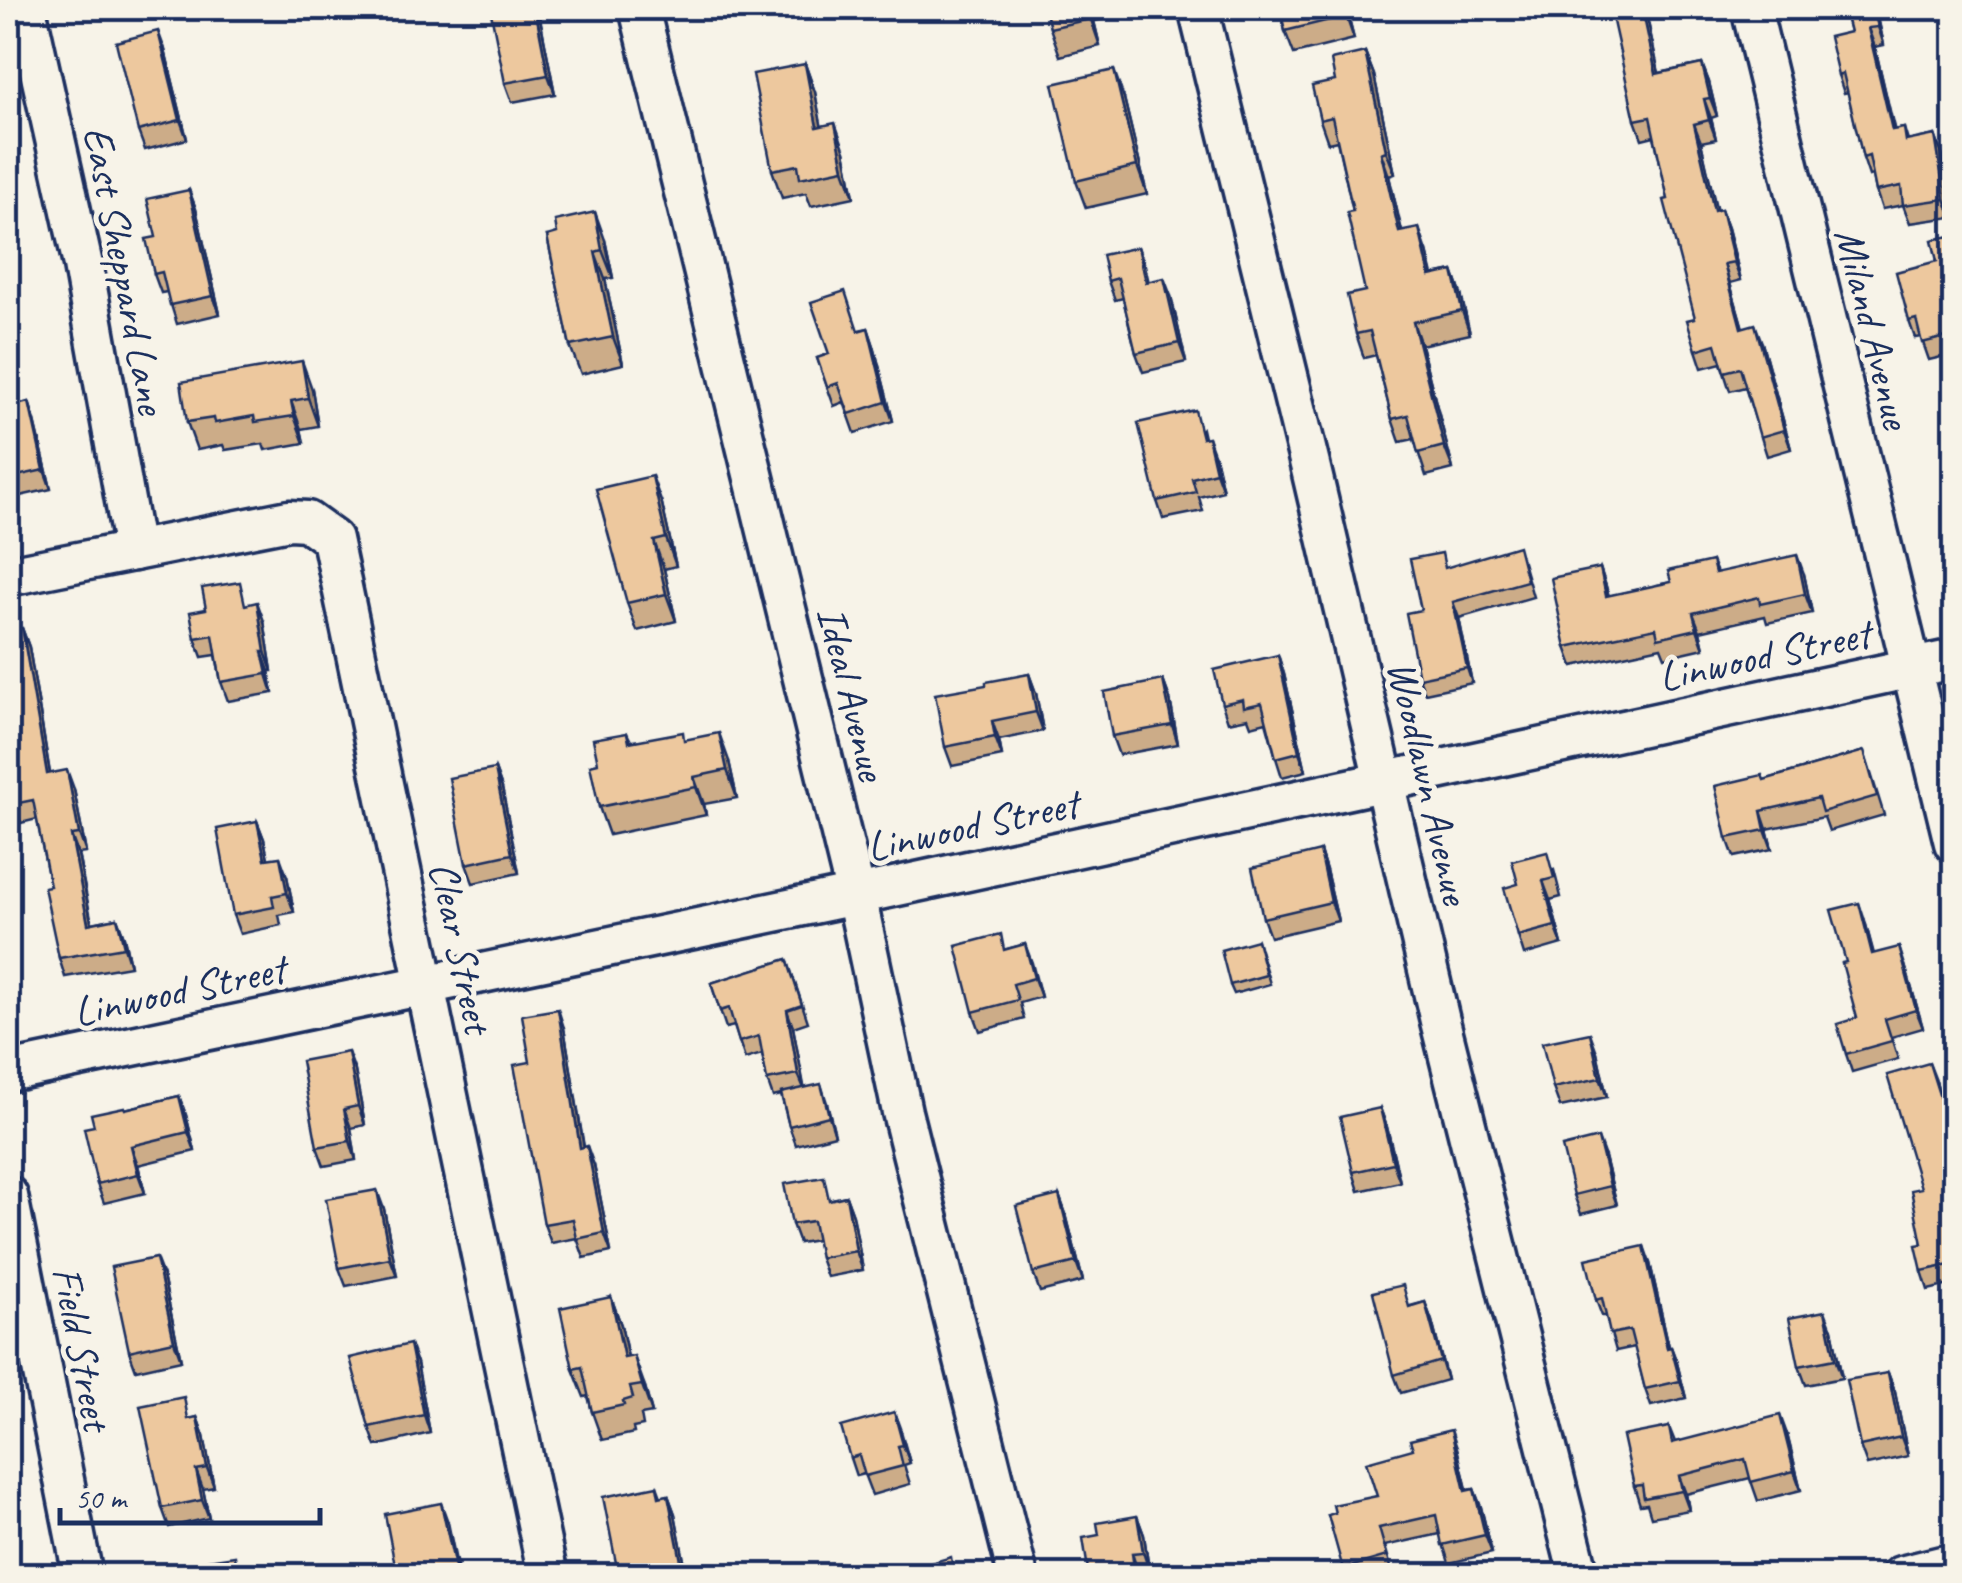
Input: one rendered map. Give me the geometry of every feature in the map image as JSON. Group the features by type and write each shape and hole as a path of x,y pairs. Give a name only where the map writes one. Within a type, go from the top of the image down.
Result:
{"street":[{"name":"East Sheppard Lane","path":"26,8 83,266 134,551"},
{"name":"Ideal Avenue","path":"640,8 856,896 907,1131 1018,1576"},
{"name":"Woodlawn Avenue","path":"1198,8 1440,1021 1580,1576"},
{"name":"Miland Avenue","path":"1751,8 1954,843"},
{"name":"Clear Street","path":"8,576 289,520 308,520 332,539 548,1576"},
{"name":"Linwood Street","path":"8,1072 856,896 1954,658"},
{"name":"Field Street","path":"8,1196 82,1576"},
{"path":"1901,1576 1954,1563"}],"building":[{"path":"490,8 535,8 548,75 505,83"},
{"path":"1045,8 1087,8 1090,19 1050,28"},
{"path":"1280,8 1344,8 1346,16 1285,31"},
{"path":"1610,8 1642,8 1656,74 1702,64 1710,98 1704,99 1709,120 1694,124 1714,211 1721,209 1734,262 1724,264 1741,328 1755,324 1784,430 1760,437 1740,368 1724,372 1716,344 1696,350 1687,320 1695,318 1664,200 1668,199 1650,117 1635,120"},
{"path":"1844,8 1873,8 1878,27 1868,28 1892,130 1904,128 1906,141 1935,135 1945,199 1903,205 1901,186 1876,191 1869,156 1863,158 1843,73 1838,75 1829,37 1850,32"},
{"path":"158,31 180,120 138,131 116,42"},
{"path":"1365,52 1386,151 1381,153 1399,232 1419,228 1430,276 1453,271 1462,311 1413,322 1444,446 1418,453 1408,415 1392,419 1370,331 1356,334 1347,295 1365,291 1347,212 1353,211 1332,117 1320,120 1312,86 1335,81 1331,60"},
{"path":"805,64 817,127 835,123 844,169 800,178 798,165 772,170 753,74"},
{"path":"1114,70 1137,166 1076,181 1053,84"},
{"path":"189,190 213,296 170,305 162,272 154,274 146,239 156,237 147,199"},
{"path":"595,212 602,250 595,252 613,337 570,346 547,236 557,233 555,221"},
{"path":"1954,235 1954,335 1922,343 1916,319 1909,321 1896,272 1937,261 1932,240"},
{"path":"1138,247 1146,282 1164,278 1179,343 1136,353 1118,278 1108,281 1102,255"},
{"path":"845,291 858,331 868,328 886,402 849,414 838,383 827,387 817,358 829,354 811,302"},
{"path":"302,361 308,398 291,401 294,416 255,422 254,416 215,423 214,418 187,422 181,382"},
{"path":"29,402 44,470 8,478 8,407"},
{"path":"1195,410 1202,438 1208,437 1216,472 1192,478 1196,492 1157,501 1138,423"},
{"path":"652,476 666,538 654,541 666,594 627,603 596,489"},
{"path":"1954,509 1954,538 1947,512"},
{"path":"1518,546 1527,581 1453,602 1467,668 1419,678 1406,613 1421,610 1410,559 1442,553 1445,568"},
{"path":"1797,555 1805,594 1760,604 1759,597 1693,613 1697,629 1658,638 1656,628 1566,647 1551,578 1600,568 1606,596 1671,582 1668,571 1712,561 1715,573"},
{"path":"240,582 245,605 257,602 267,674 221,682 213,635 195,638 190,612 206,609 202,588"},
{"path":"22,628 47,774 67,770 79,834 71,835 88,924 117,918 124,947 59,958 44,887 50,886 33,800 14,804 8,765 8,631"},
{"path":"1278,655 1299,752 1276,758 1262,703 1244,707 1243,699 1222,704 1214,670"},
{"path":"1029,674 1036,712 992,721 995,737 945,747 935,694"},
{"path":"1163,680 1172,725 1112,736 1104,692"},
{"path":"683,732 684,740 719,733 727,770 694,777 696,787 599,807 590,765 598,763 593,739 627,733 629,742"},
{"path":"1864,751 1877,796 1822,812 1818,798 1761,811 1765,830 1727,838 1715,786 1762,775 1764,780"},
{"path":"495,769 512,854 466,864 449,778"},
{"path":"257,821 265,859 280,857 287,893 272,896 274,907 233,915 217,829"},
{"path":"1320,851 1331,902 1263,918 1252,868"},
{"path":"1547,852 1554,878 1543,881 1555,926 1518,936 1504,888 1518,884 1512,861"},
{"path":"1859,903 1872,954 1899,947 1916,1010 1885,1019 1892,1041 1846,1054 1837,1024 1857,1018 1831,910"},
{"path":"1001,934 1004,950 1025,944 1034,978 1013,984 1018,1000 973,1012 956,946"},
{"path":"1257,940 1266,975 1230,985 1221,950"},
{"path":"787,959 802,1005 787,1010 798,1074 767,1080 759,1036 739,1042 729,1008 720,1011 711,983"},
{"path":"558,1009 580,1148 587,1146 604,1233 577,1239 573,1219 544,1224 514,1065 530,1062 522,1015"},
{"path":"1590,1033 1600,1078 1553,1088 1542,1043"},
{"path":"348,1052 358,1106 344,1109 350,1141 317,1147 301,1061"},
{"path":"1929,1063 1950,1130 1945,1132 1954,1178 1954,1264 1922,1271 1916,1245 1922,1244 1911,1190 1921,1188 1887,1075"},
{"path":"821,1084 829,1116 789,1126 781,1093"},
{"path":"179,1096 188,1132 131,1146 138,1174 97,1184 84,1128 94,1126 91,1114"},
{"path":"1380,1108 1393,1163 1353,1172 1340,1117"},
{"path":"1598,1138 1610,1186 1574,1195 1562,1147"},
{"path":"824,1177 829,1200 846,1196 856,1251 820,1258 813,1221 792,1224 784,1184"},
{"path":"377,1190 390,1258 339,1268 326,1199"},
{"path":"1059,1195 1076,1262 1033,1273 1016,1206"},
{"path":"1644,1246 1667,1348 1671,1347 1680,1381 1645,1389 1630,1330 1610,1334 1602,1298 1596,1300 1586,1259"},
{"path":"156,1258 174,1341 129,1351 111,1267"},
{"path":"1403,1285 1409,1307 1425,1302 1441,1361 1394,1375 1373,1292"},
{"path":"611,1297 624,1358 634,1356 642,1385 630,1387 633,1398 623,1401 624,1405 592,1412 582,1367 573,1369 560,1308"},
{"path":"1825,1311 1835,1359 1799,1366 1789,1318"},
{"path":"410,1344 424,1415 369,1427 350,1358"},
{"path":"1888,1373 1901,1437 1860,1446 1846,1380"},
{"path":"1954,1393 1954,1432 1945,1396"},
{"path":"184,1397 188,1419 197,1417 207,1468 196,1470 202,1500 162,1508 140,1406"},
{"path":"894,1412 903,1445 898,1446 903,1466 865,1476 859,1455 850,1458 841,1427"},
{"path":"1780,1415 1794,1471 1751,1482 1745,1459 1679,1476 1682,1491 1644,1498 1642,1485 1634,1486 1623,1436 1669,1427 1672,1443"},
{"path":"1451,1430 1465,1491 1474,1489 1485,1535 1442,1545 1436,1515 1379,1528 1387,1556 1343,1569 1328,1515 1335,1513 1333,1505 1377,1496 1366,1462 1413,1449 1410,1440"},
{"path":"657,1486 659,1497 668,1495 681,1561 674,1562 677,1576 642,1576 639,1564 617,1568 603,1497"},
{"path":"441,1503 456,1572 397,1576 385,1514"},
{"path":"1137,1516 1143,1552 1132,1553 1135,1576 1089,1576 1083,1538 1099,1535 1097,1523"},
{"path":"235,1556 238,1576 177,1576 175,1565"},
{"path":"951,1557 954,1576 887,1576"}]}
